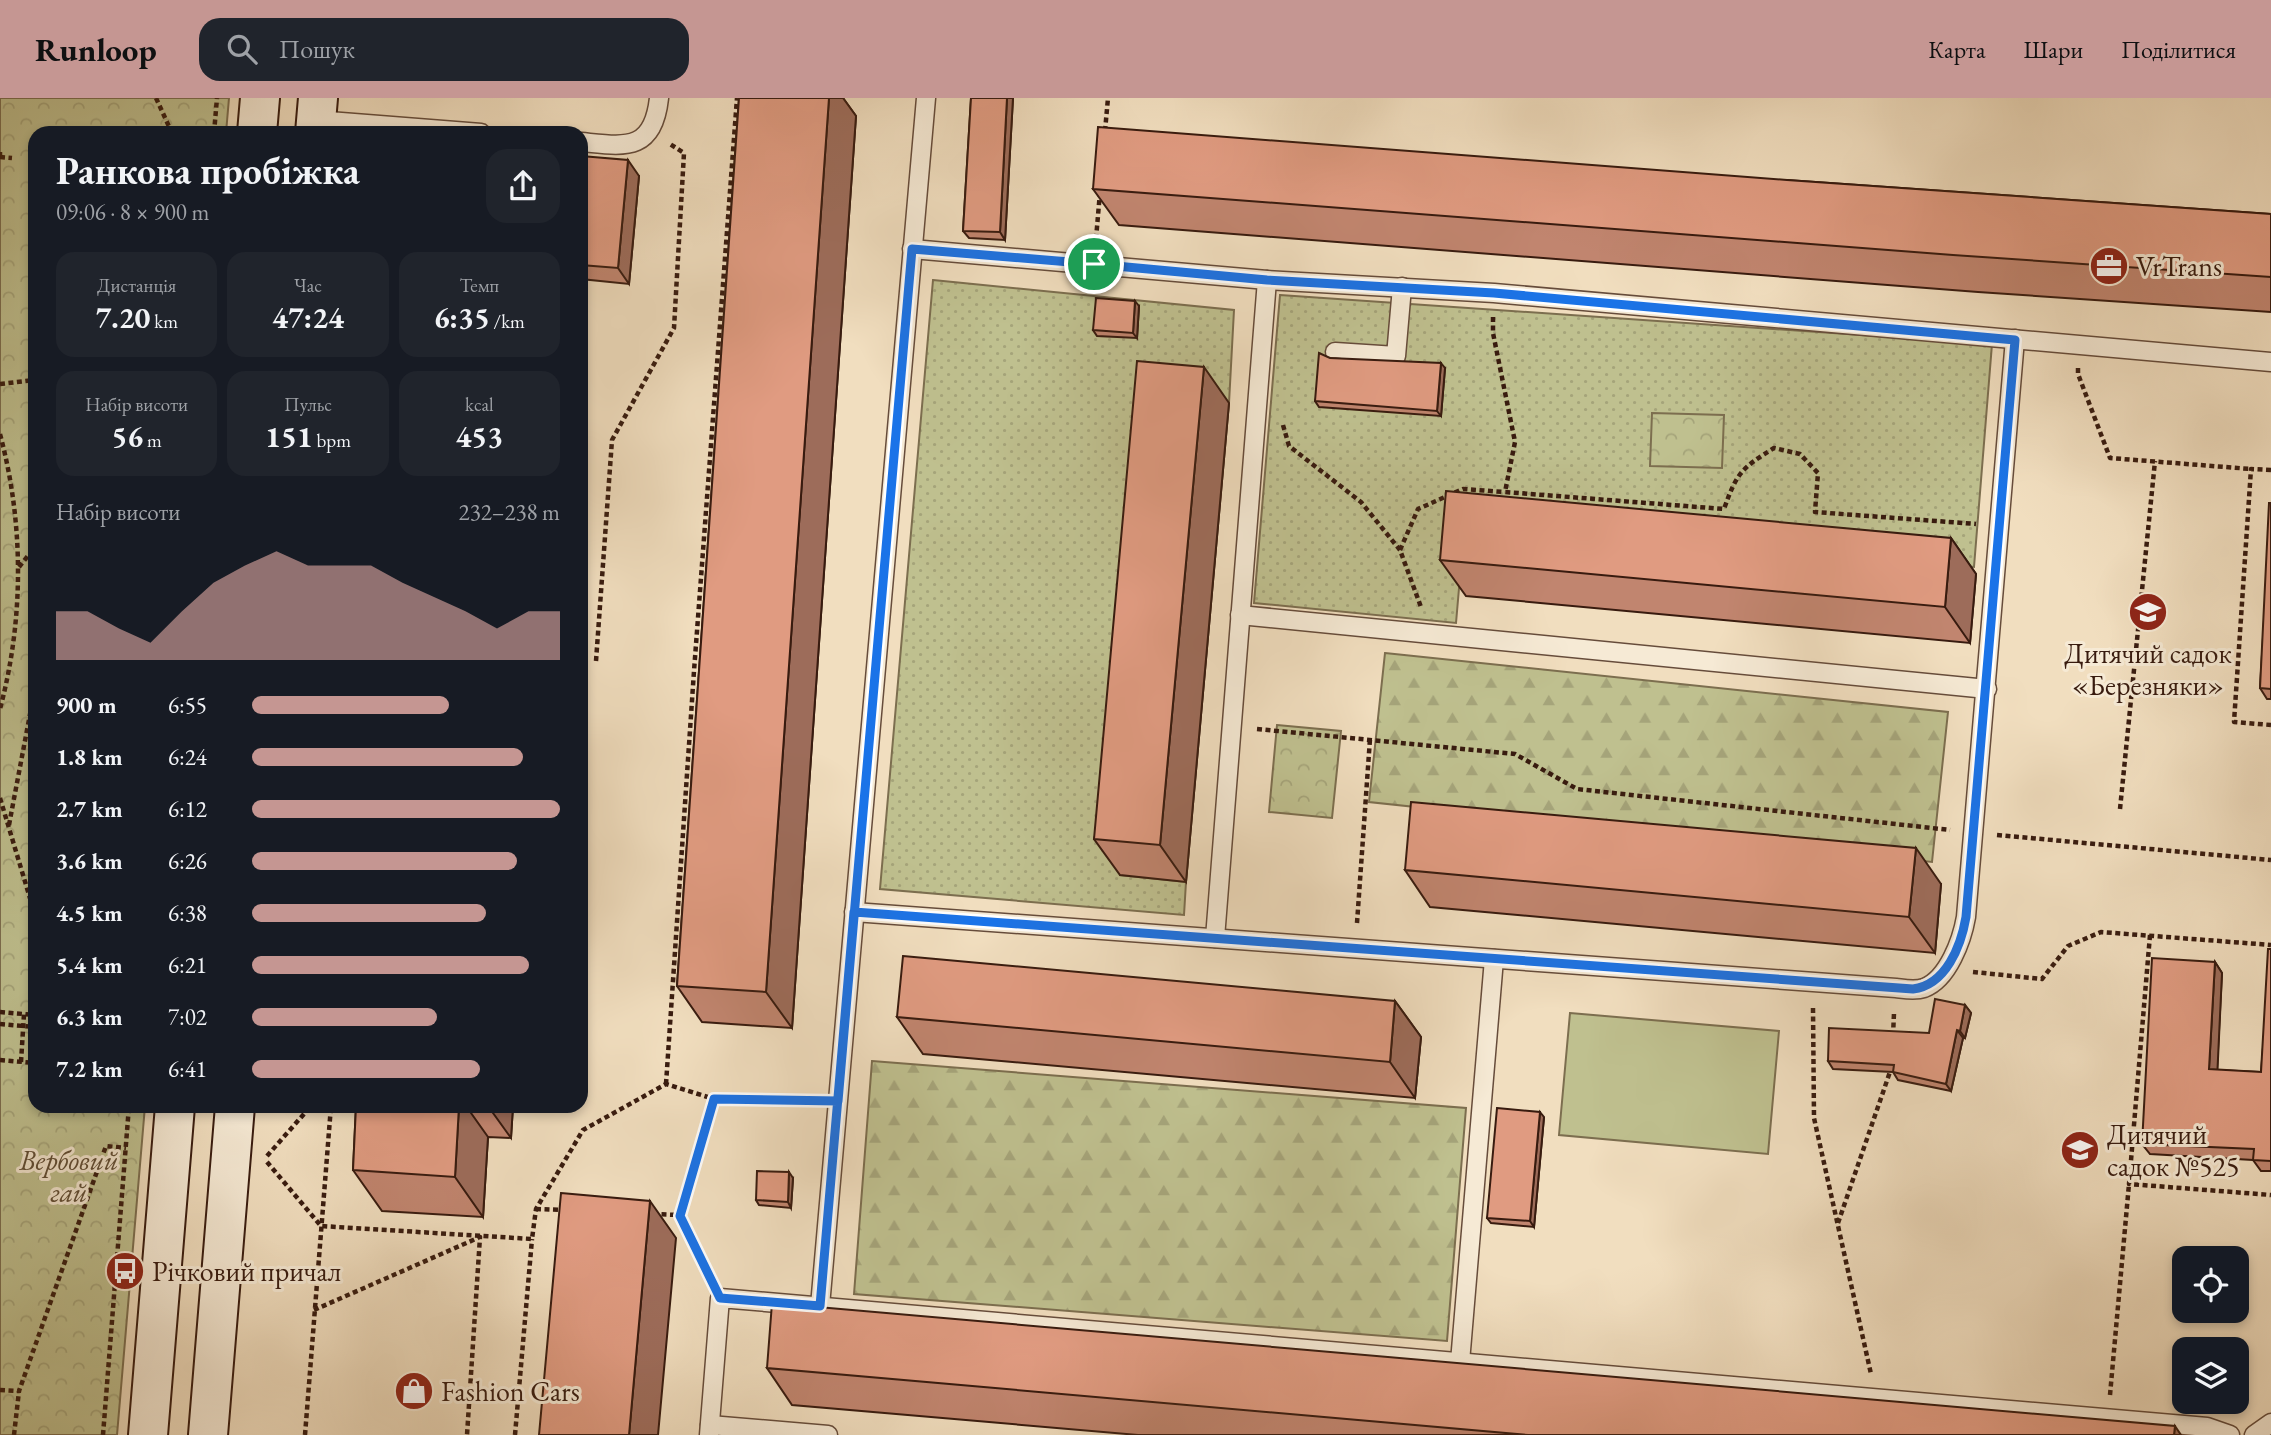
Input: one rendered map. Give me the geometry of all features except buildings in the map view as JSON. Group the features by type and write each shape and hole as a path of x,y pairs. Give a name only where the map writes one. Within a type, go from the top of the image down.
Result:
{"main road":[{"path":"258,126 260,98"},
{"path":"148,1435 174,1113"},
{"path":"208,1435 233,1113"}],"lane":[{"path":"588,143 625,146 639,141 650,130 657,115 659,98"},
{"path":"820,1306 926,98"},
{"path":"316,117 409,126"},
{"path":"912,249 1267,280 1494,293 2271,362"},
{"path":"1215,938 1267,280"},
{"path":"1335,352 1396,356 1402,288"},
{"path":"854,912 1923,988 1934,982 1945,968 1961,940 1964,928 1987,689 2015,340"},
{"path":"1240,615 1987,689"},
{"path":"1460,1362 1494,959"},
{"path":"828,1435 710,1430 720,1298 2108,1418 2207,1427 2230,1435"},
{"path":"2254,1435 2271,1423"}],"path":[{"path":"156,98 169,126"},
{"path":"215,126 218,98"},
{"path":"666,1084 737,98"},
{"path":"1104,142 1108,98"},
{"path":"596,661 612,440 674,328 684,153 650,130"},
{"path":"0,157 12,158"},
{"path":"1094,264 1100,183"},
{"path":"1494,293 1493,333 1515,442 1505,492"},
{"path":"2078,345 2078,374 2110,458 2271,470"},
{"path":"0,384 28,381"},
{"path":"1281,419 1289,446 1362,502 1400,550 1430,634"},
{"path":"0,434 14,501 19,567 17,617 0,709"},
{"path":"1400,550 1418,509 1463,489 1724,509 1732,487 1745,466 1774,448 1800,454 1818,473 1815,512 2001,526"},
{"path":"2120,809 2155,461"},
{"path":"2251,469 2234,722 2271,725"},
{"path":"19,567 28,556"},
{"path":"9,825 28,725"},
{"path":"1231,727 1370,738 1515,754 1577,789 1974,832 2271,860"},
{"path":"1355,948 1370,738"},
{"path":"0,798 28,891"},
{"path":"1945,968 2042,979 2068,946 2101,932 2271,945"},
{"path":"2108,1418 2150,935"},
{"path":"1813,982 1814,1118 1876,1398"},
{"path":"1893,1037 1896,988"},
{"path":"0,1012 28,1014"},
{"path":"21,1062 24,1014"},
{"path":"0,1024 28,1027"},
{"path":"0,1060 28,1062"},
{"path":"1838,1224 1891,1074 1892,1061"},
{"path":"514,1435 536,1209 583,1130 666,1084 714,1099 838,1101"},
{"path":"714,1099 680,1216 720,1298"},
{"path":"103,1435 128,1113"},
{"path":"305,1113 265,1159 321,1226 532,1239"},
{"path":"304,1435 330,1113"},
{"path":"14,1435 19,1391 106,1146 126,1148"},
{"path":"2129,1184 2271,1195"},
{"path":"536,1209 578,1210"},
{"path":"642,1214 680,1216"},
{"path":"314,1310 480,1237"},
{"path":"467,1435 480,1237"},
{"path":"0,1390 19,1391"}],"green space":[{"name":"Вербовий гай","path":"0,98 229,98 227,126 28,126 28,1113 144,1113 117,1435 0,1435"},
{"path":"933,280 1234,310 1229,403 1163,398 1120,875 1186,882 1184,915 880,889"},
{"path":"1280,295 1992,344 1974,567 1465,519 1456,623 1254,603"},
{"path":"1652,413 1724,415 1722,468 1650,466"},
{"path":"1385,653 1948,712 1932,862 1369,802"},
{"path":"1277,725 1341,731 1332,818 1269,812"},
{"path":"1570,1013 1779,1031 1768,1154 1559,1135"},
{"path":"872,1061 1466,1108 1447,1341 854,1294"}],"place":[{"name":"VrTrans","path":"2109,266"},
{"name":"Дитячий садок «Березняки»","path":"2148,612"},
{"name":"Дитячий садок №525","path":"2080,1150"},
{"name":"Річковий причал","path":"125,1271"},
{"name":"Fashion Cars","path":"414,1391"}],"route":[{"path":"1094,264 912,249 888,533 879,628 863,817 854,912 838,1101 714,1099 680,1216 720,1298 820,1306 854,912 1913,989 1923,988 1941,974 1957,950 1966,917 2015,340 1494,293 1267,280 1094,264"}]}
